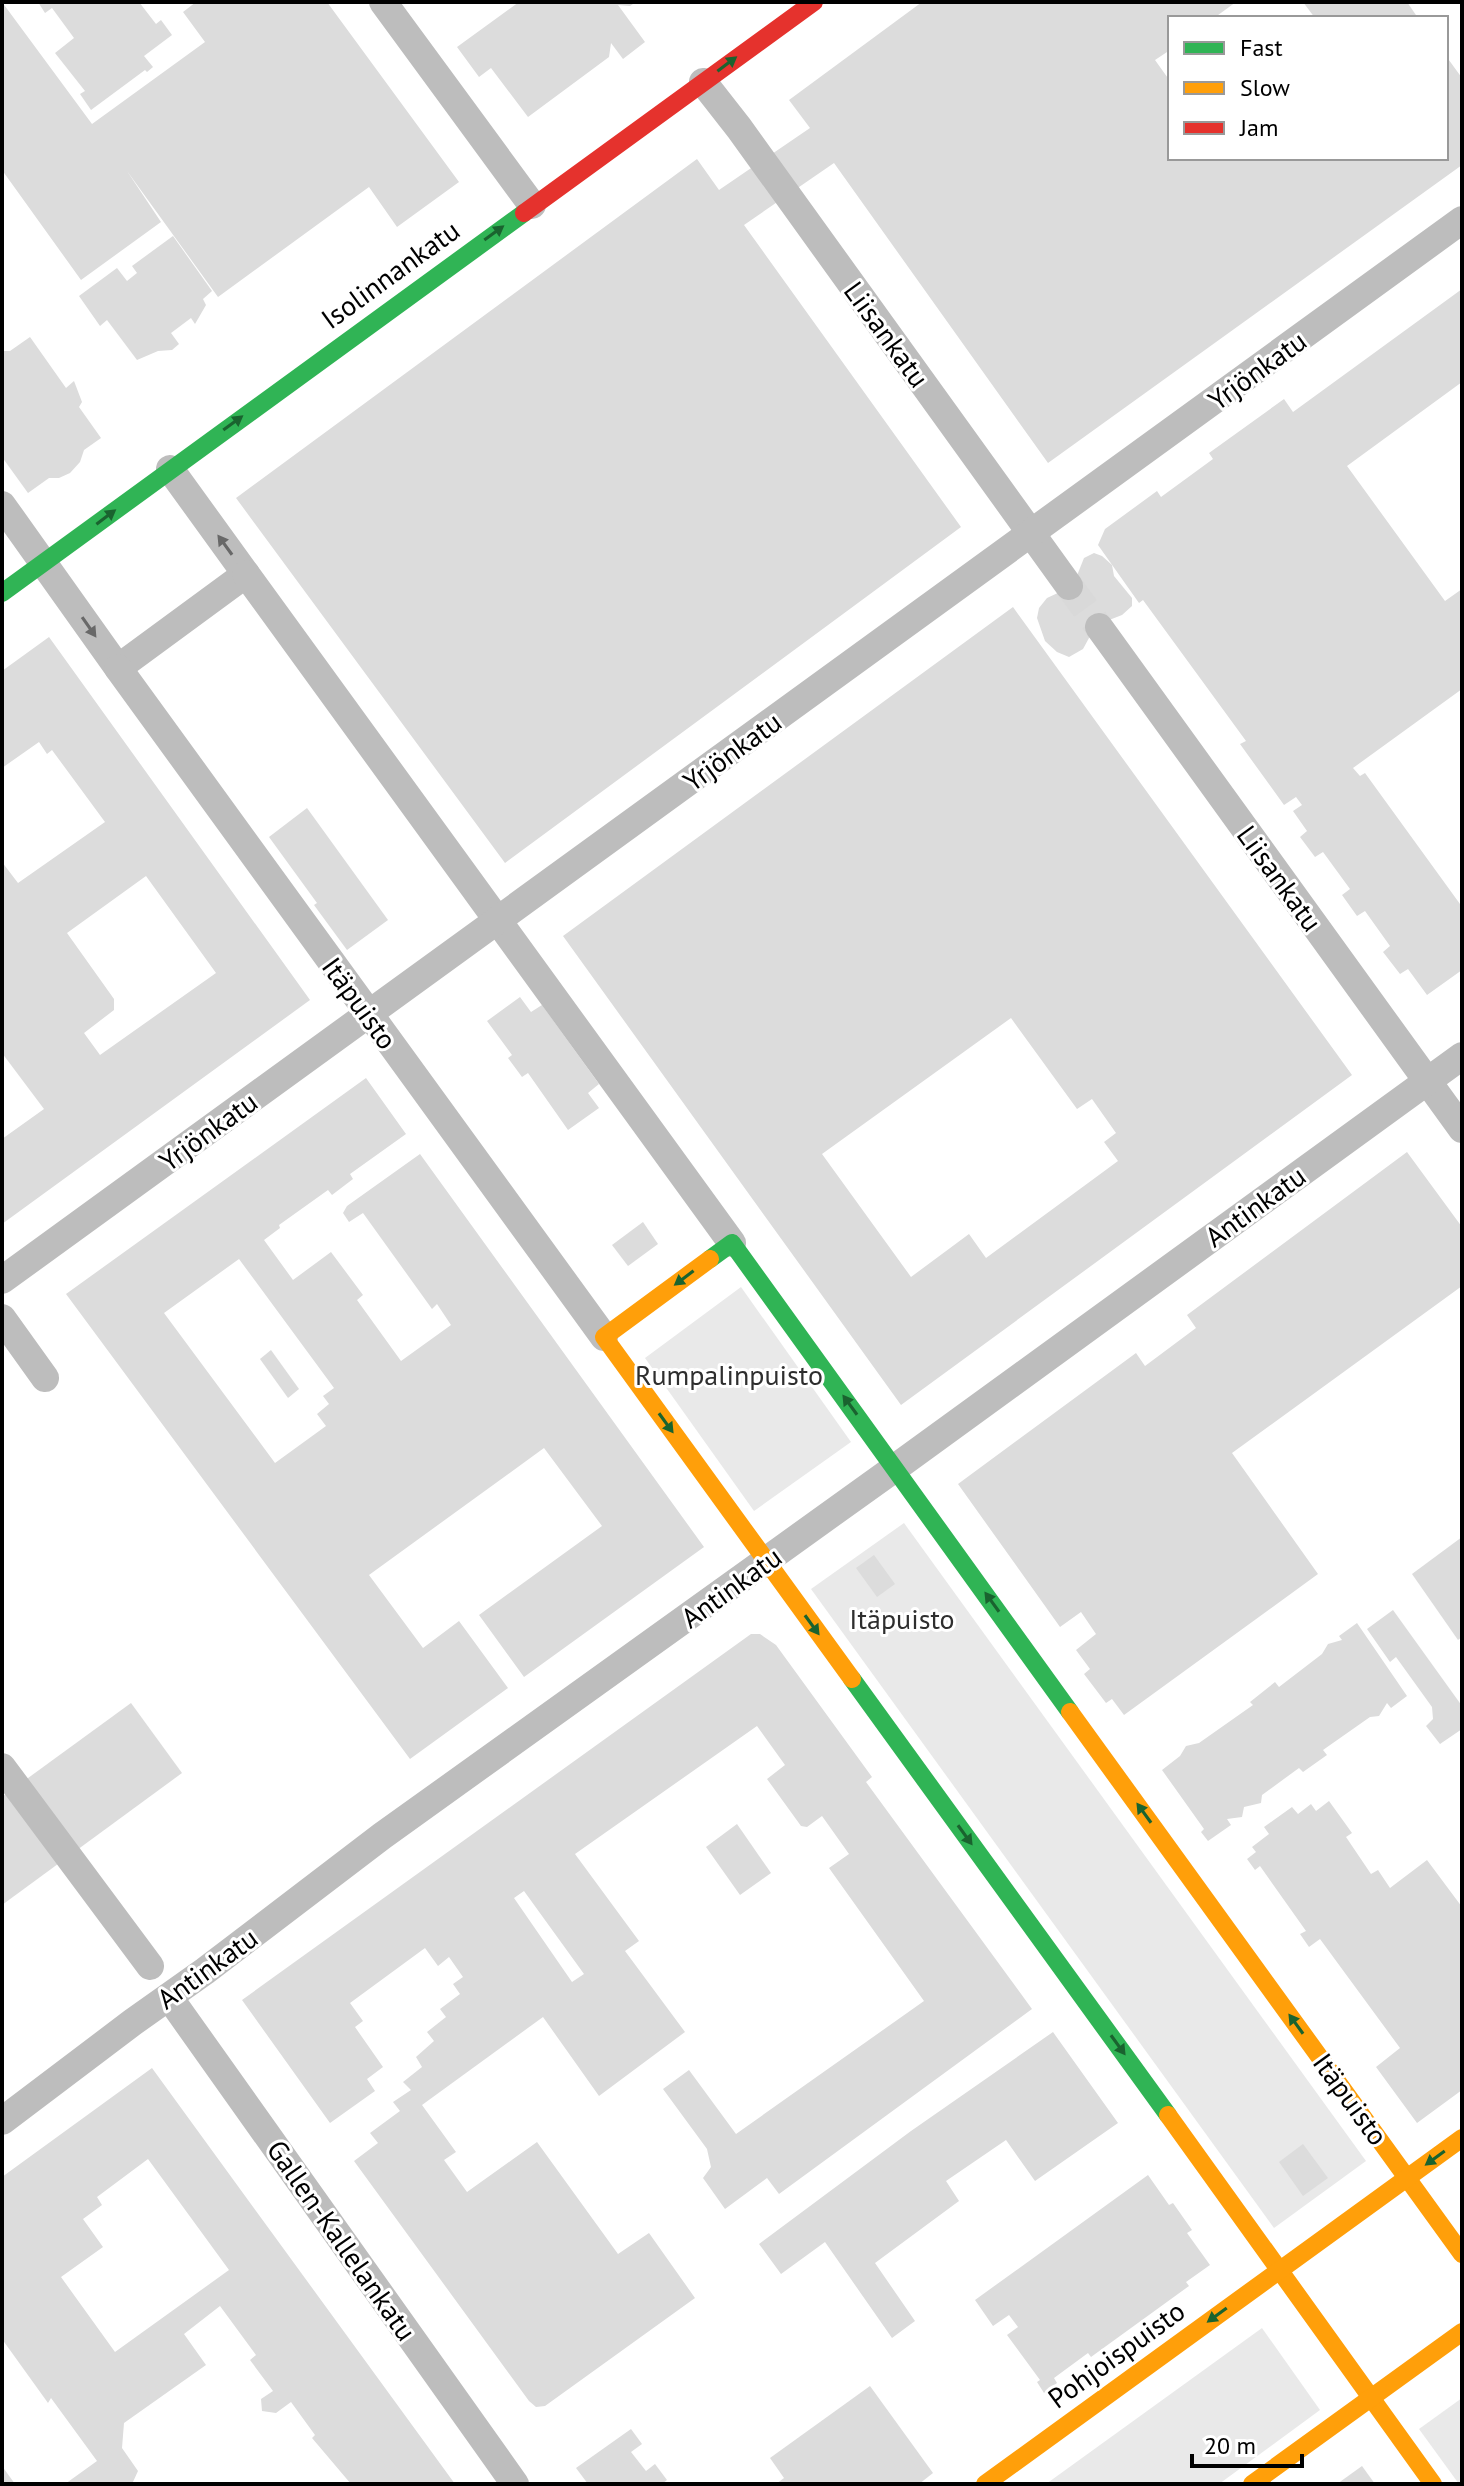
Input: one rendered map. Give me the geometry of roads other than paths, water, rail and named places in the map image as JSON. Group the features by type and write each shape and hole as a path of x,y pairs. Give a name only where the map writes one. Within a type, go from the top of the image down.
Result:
{"street":[{"path":"383,2 532,205"},
{"name":"Isolinnankatu","path":"2,593 814,2"},
{"name":"Liisankatu","path":"703,82 1069,586"},
{"name":"Yrjönkatu","path":"2,1280 1462,220"},
{"name":"Itäpuisto","path":"170,469 1462,2254"},
{"name":"Itäpuisto","path":"2,505 1433,2484"},
{"path":"118,668 246,574"},
{"name":"Liisankatu","path":"1099,627 1462,1129"},
{"name":"Antinkatu","path":"2,2121 382,1836 1462,1056"},
{"path":"604,1337 732,1243"},
{"path":"2,1318 45,1378"},
{"path":"2,1767 150,1966"},
{"name":"Gallen-Kallelankatu","path":"169,1997 515,2484"},
{"name":"Pohjoispuisto","path":"985,2484 1462,2138"},
{"path":"1252,2484 1462,2332"}],"tunnel":[{"path":"1069,586 1099,627"}],"park label":[{"name":"Rumpalinpuisto","path":"729,1374"}]}
